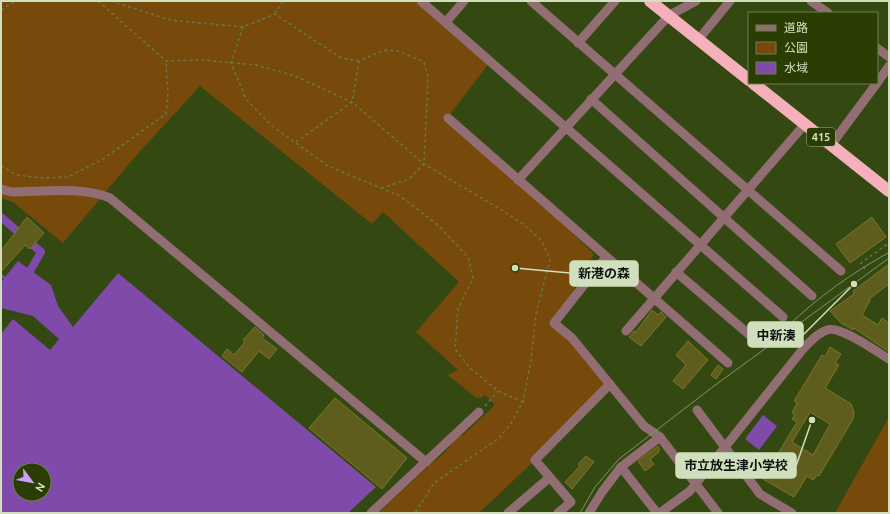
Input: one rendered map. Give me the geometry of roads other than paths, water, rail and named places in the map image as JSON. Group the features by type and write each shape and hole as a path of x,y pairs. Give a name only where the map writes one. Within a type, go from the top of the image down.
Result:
{"highway":[{"path":"650,1 748,79"},
{"name":"415","path":"754,84 889,191"}],"street":[{"path":"422,1 565,128 783,317"},
{"path":"446,22 464,1"},
{"path":"531,1 841,271"},
{"path":"578,43 615,1"},
{"path":"518,180 668,16 696,1"},
{"path":"698,40 730,1"},
{"path":"811,1 827,12"},
{"path":"878,49 889,57"},
{"path":"878,82 889,66"},
{"path":"831,145 876,84"},
{"path":"591,99 812,296"},
{"path":"448,118 606,257 655,298 728,364"},
{"path":"626,331 805,124"},
{"path":"1,189 10,192 78,190 100,194 110,198 426,462"},
{"path":"606,257 554,323 572,338 644,426 660,437 718,513"},
{"path":"676,272 759,343"},
{"path":"660,513 690,491 802,349 820,333 829,329 844,332 889,359"},
{"path":"558,513 571,502 535,460 610,384"},
{"path":"697,410 760,494 792,513"},
{"path":"371,513 479,412"},
{"path":"589,513 602,492 621,467 660,437"},
{"path":"621,467 657,513"},
{"path":"508,513 549,478"}],"water":[{"path":"18,261 51,285 58,306 73,327 118,273 376,487 348,513 1,513 1,334 13,319 50,350 59,339 33,316 1,308 1,282"},
{"path":"763,415 777,426 759,450 745,439"}],"waterway":[{"path":"1,217 41,252 26,278"},
{"path":"1,275 7,280"}],"tram line":[{"path":"788,326 811,305 836,286 888,253"},
{"path":"580,513 595,487 619,459 714,386 889,258"}],"place":[{"name":"新港の森","path":"515,268"},
{"name":"中新湊","path":"854,284"},
{"name":"市立放生津小学校","path":"812,420"}]}
